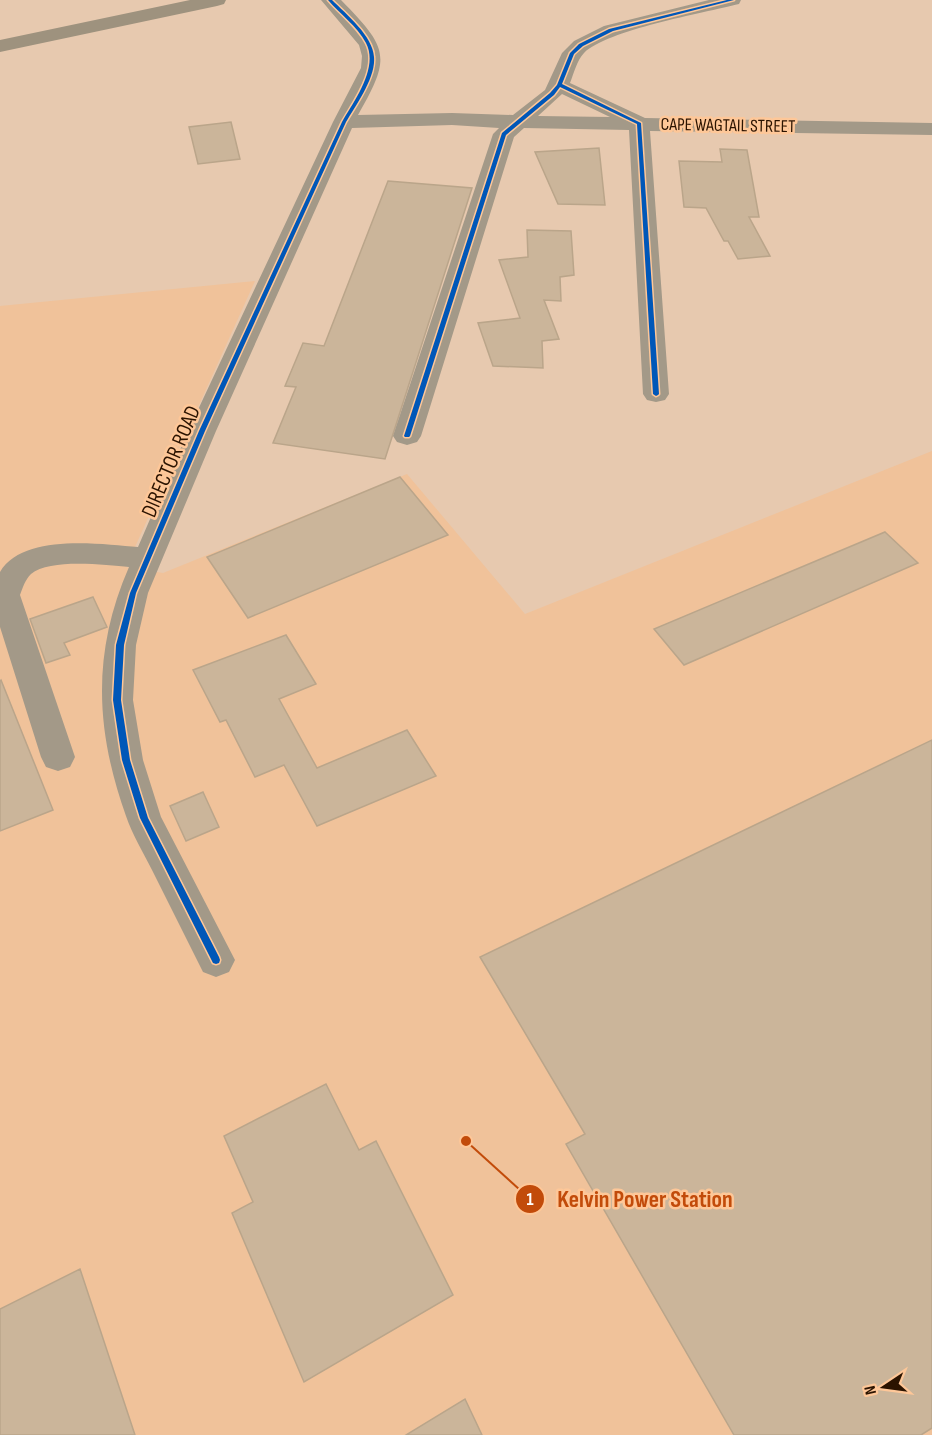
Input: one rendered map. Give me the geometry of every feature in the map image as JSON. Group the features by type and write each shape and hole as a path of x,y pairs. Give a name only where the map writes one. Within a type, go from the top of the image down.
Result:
{"main road":[{"path":"0,46 217,0"}],"street":[{"name":"DIRECTOR ROAD","path":"216,960 144,818 126,760 117,700 120,645 133,593 202,431 344,122 379,93 372,67 371,46 356,26 330,0"},
{"path":"407,436 504,134 541,104 559,85 572,53 591,39 611,30 732,0"},
{"path":"559,85 639,123 656,394"},
{"path":"379,93 416,112 452,119"},
{"path":"344,122 452,119"},
{"name":"CAPE WAGTAIL STREET","path":"452,119 932,129"},
{"path":"58,757 10,645 5,595 12,575 24,564 65,555 148,558"}],"shaded area":[{"path":"255,281 126,567 163,573 407,474 525,614 932,451 932,1435 0,1435 0,306"}],"building":[{"path":"231,122 240,159 198,164 189,127"},
{"path":"599,148 605,205 558,204 535,152"},
{"path":"720,149 747,150 759,217 749,217 770,256 738,259 728,241 724,241 706,208 684,207 679,161 722,162"},
{"path":"388,181 472,188 385,459 273,443 296,387 285,386 303,343 324,346"},
{"path":"527,230 571,231 574,275 560,277 561,301 544,300 559,339 542,341 543,368 493,366 478,323 520,318 499,260 528,257"},
{"path":"400,477 448,535 248,618 207,557"},
{"path":"885,532 918,563 684,665 654,629"},
{"path":"93,597 107,627 64,643 70,655 46,663 30,619"},
{"path":"286,635 316,684 279,699 317,768 407,730 436,776 317,826 284,765 255,777 226,720 220,722 193,670"},
{"path":"0,681 53,810 0,831"},
{"path":"932,740 932,1428 921,1435 734,1435 566,1144 585,1134 480,957"},
{"path":"203,792 219,827 186,841 170,806"},
{"path":"326,1084 359,1150 376,1141 453,1295 304,1382 232,1213 253,1202 224,1136"},
{"path":"80,1269 135,1435 0,1435 0,1309"},
{"path":"465,1399 482,1435 406,1435"}],"cycle path":[{"path":"216,960 144,818 126,760 117,700 120,645 133,593 202,431 371,68 372,56 369,45 361,33 330,0"},
{"path":"407,436 504,134 552,94 559,85 572,53 581,45 611,30 732,0"},
{"path":"559,85 639,123 656,394"}],"place":[{"name":"Kelvin Power Station","path":"466,1141"}]}
